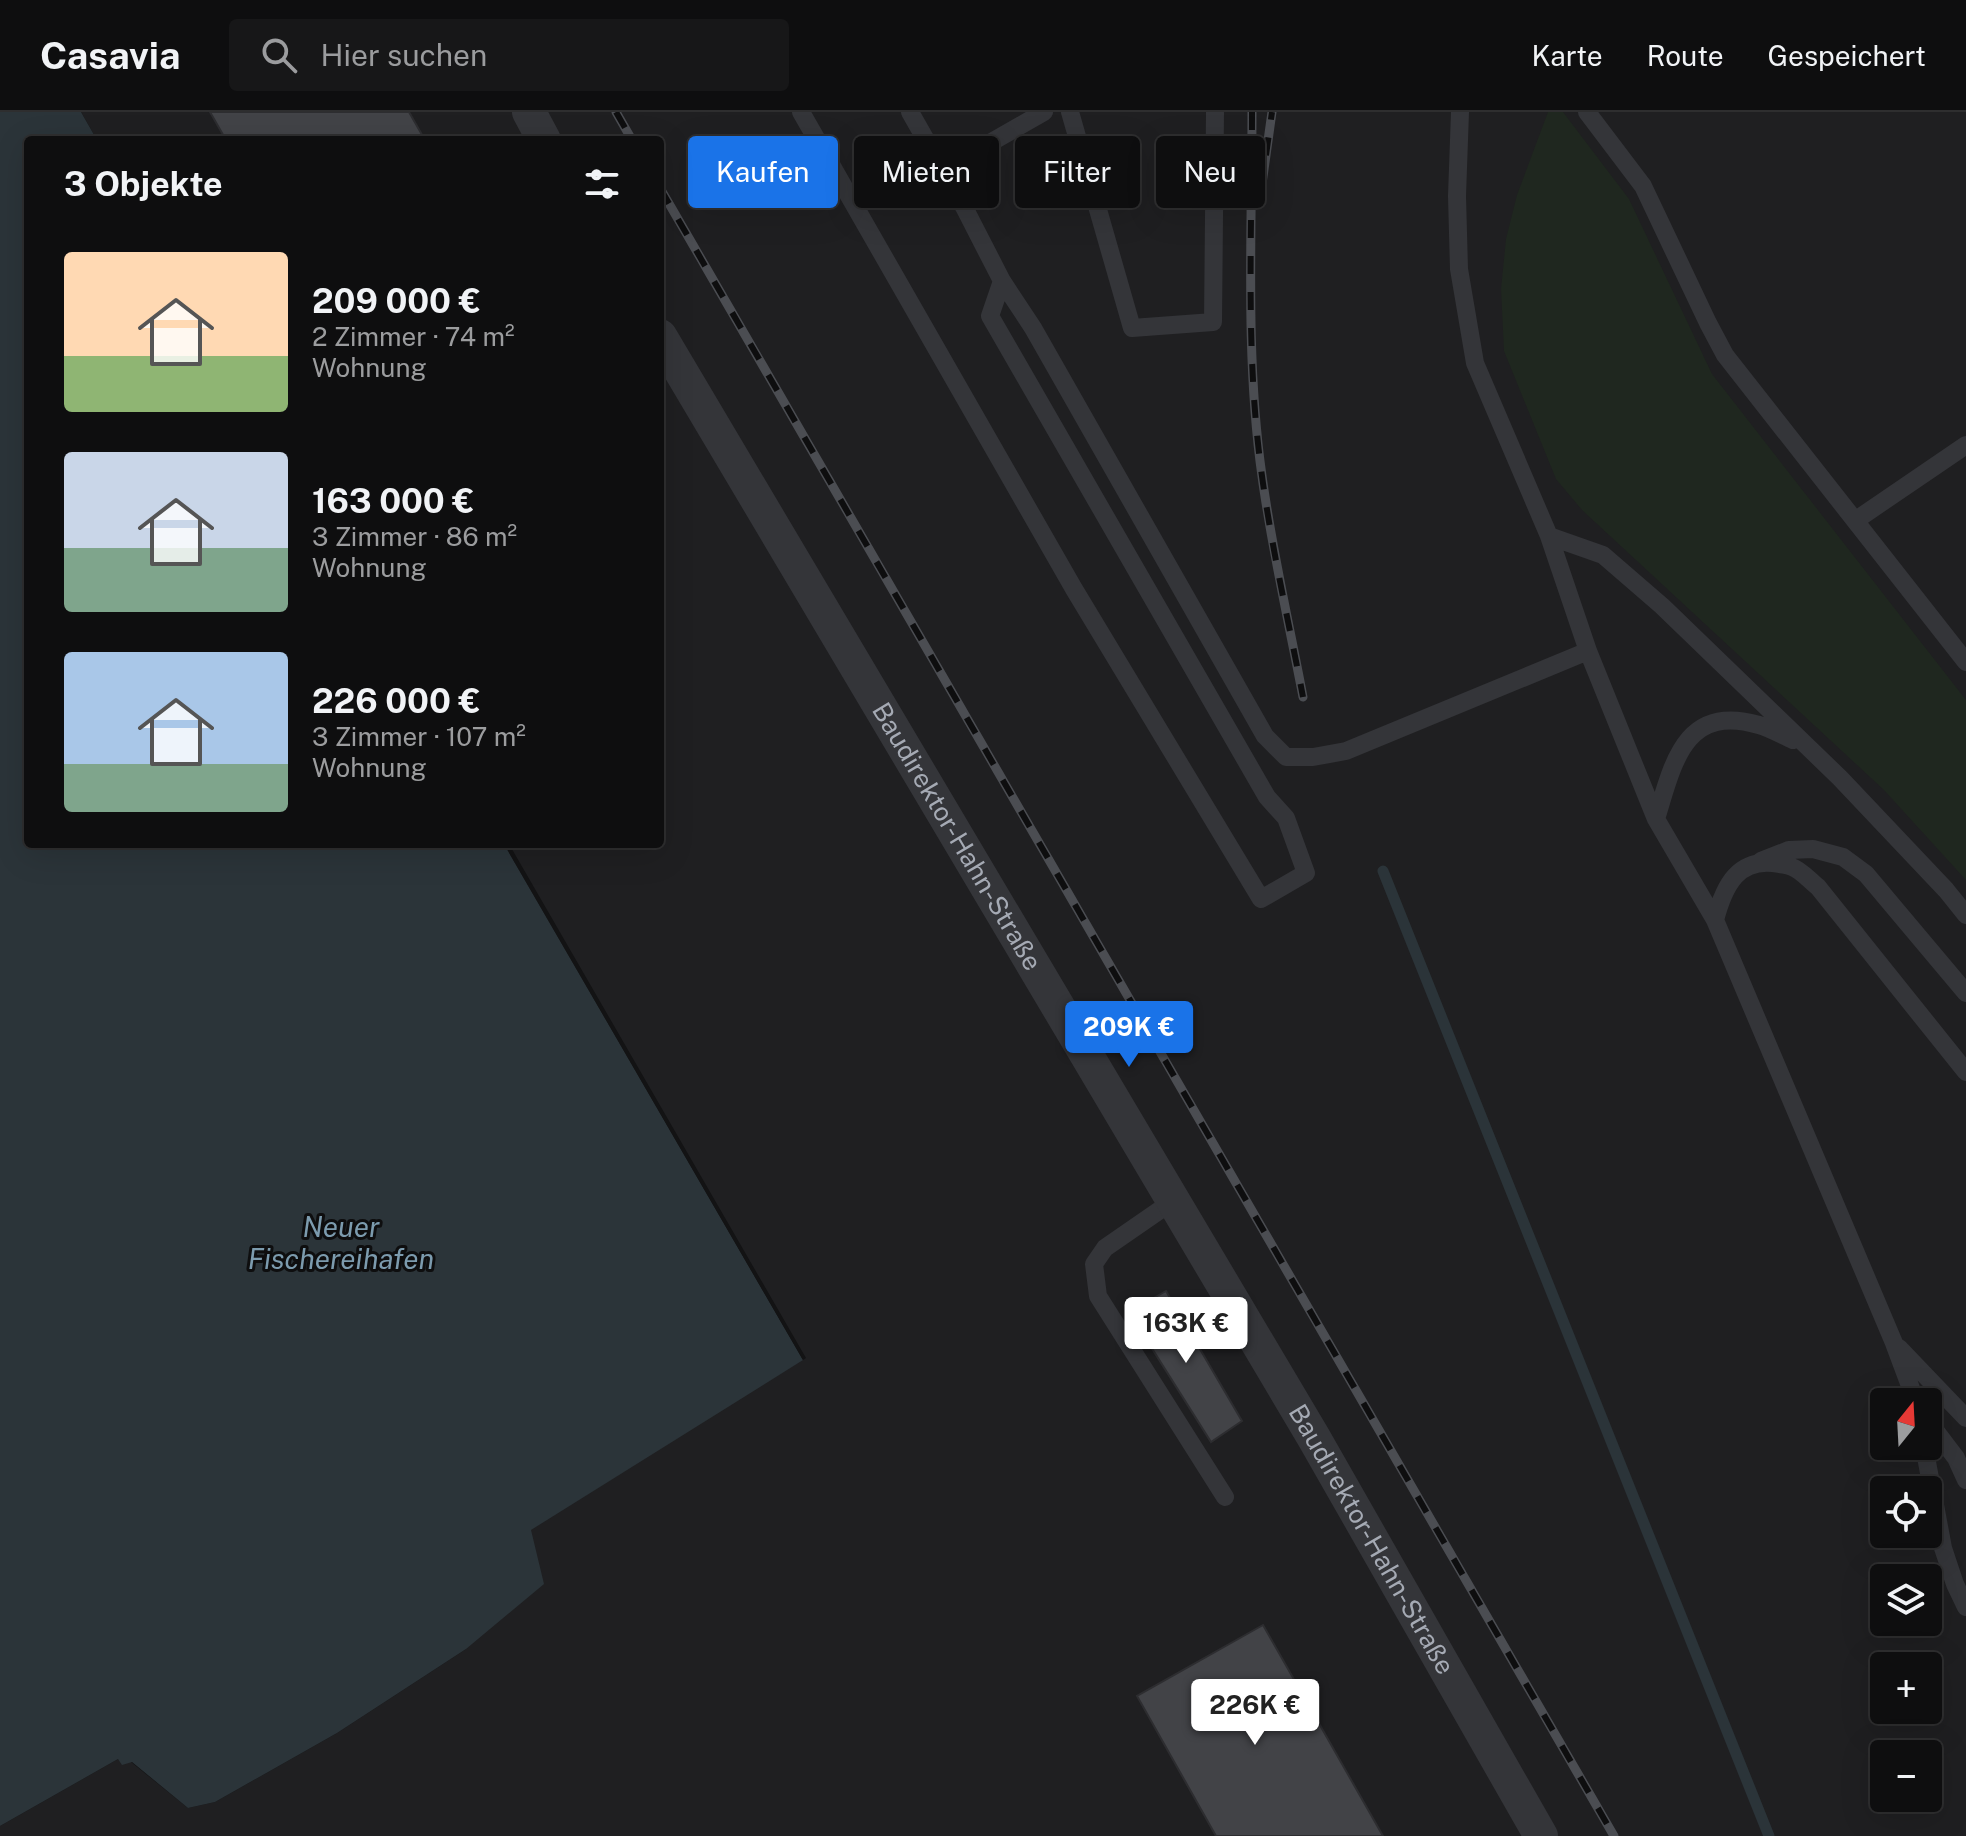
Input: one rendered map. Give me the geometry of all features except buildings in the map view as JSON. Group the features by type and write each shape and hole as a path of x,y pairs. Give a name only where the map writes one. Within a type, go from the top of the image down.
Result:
{"street":[{"path":"529,112 542,136"},
{"name":"Baudirektor-Hahn-Straße","path":"664,343 1314,1438 1541,1836"}],"lane":[{"path":"801,112 1074,589 1261,899 1306,873 1286,818 1267,797 990,316 1002,281"},
{"path":"910,112 1002,281 1033,328 1265,736 1286,757 1313,757 1346,751 1588,651"},
{"path":"999,138 1044,112"},
{"path":"1070,112 1132,328 1213,322 1215,112"},
{"path":"1460,112 1457,196 1459,269 1475,363 1549,536 1588,651 1656,819 1715,920 1911,1388"},
{"path":"1587,112 1643,186 1725,355 1966,662"},
{"path":"1856,520 1966,445"},
{"path":"1549,536 1603,555 1662,606 1840,778 1966,915"},
{"path":"1656,819 1672,767 1686,740 1707,724 1730,720 1759,725 1807,746"},
{"path":"1715,920 1721,898 1731,880 1748,865 1789,850 1813,849 1843,857 1866,874 1966,993"},
{"path":"1748,865 1769,862 1793,867 1818,887 1966,1072"},
{"path":"1173,1201 1105,1248 1094,1264 1098,1296 1225,1497"},
{"path":"1894,1343 1966,1418"},
{"path":"1942,1440 1956,1458 1966,1480"},
{"path":"1927,1460 1943,1548 1966,1607"}],"shaded area":[{"path":"81,112 1966,112 1966,1836 0,1836 0,1826 118,1759 131,1762 188,1808 215,1802 337,1733 466,1649 530,1530 803,1359 506,848 664,848 664,136 95,136"},
{"path":"1548,112 1563,112 1629,199 1712,374 1966,700 1966,880 1884,790 1582,510 1556,479 1504,351 1501,289 1506,239 1517,195"}],"water":[{"name":"Neuer Fischereihafen","path":"0,112 81,112 95,136 24,136 24,848 506,848 803,1360 531,1530 544,1584 466,1649 337,1733 215,1802 188,1808 132,1762 122,1765 118,1759 0,1826"}],"pier":[{"path":"506,848 511,848 806,1358 803,1360"}],"waterway":[{"path":"1383,871 1769,1836"}],"railway":[{"path":"616,112 630,136"},
{"path":"1252,112 1253,386 1262,476 1303,697"},
{"path":"1265,162 1272,112"},
{"path":"664,195 1614,1836"}]}
